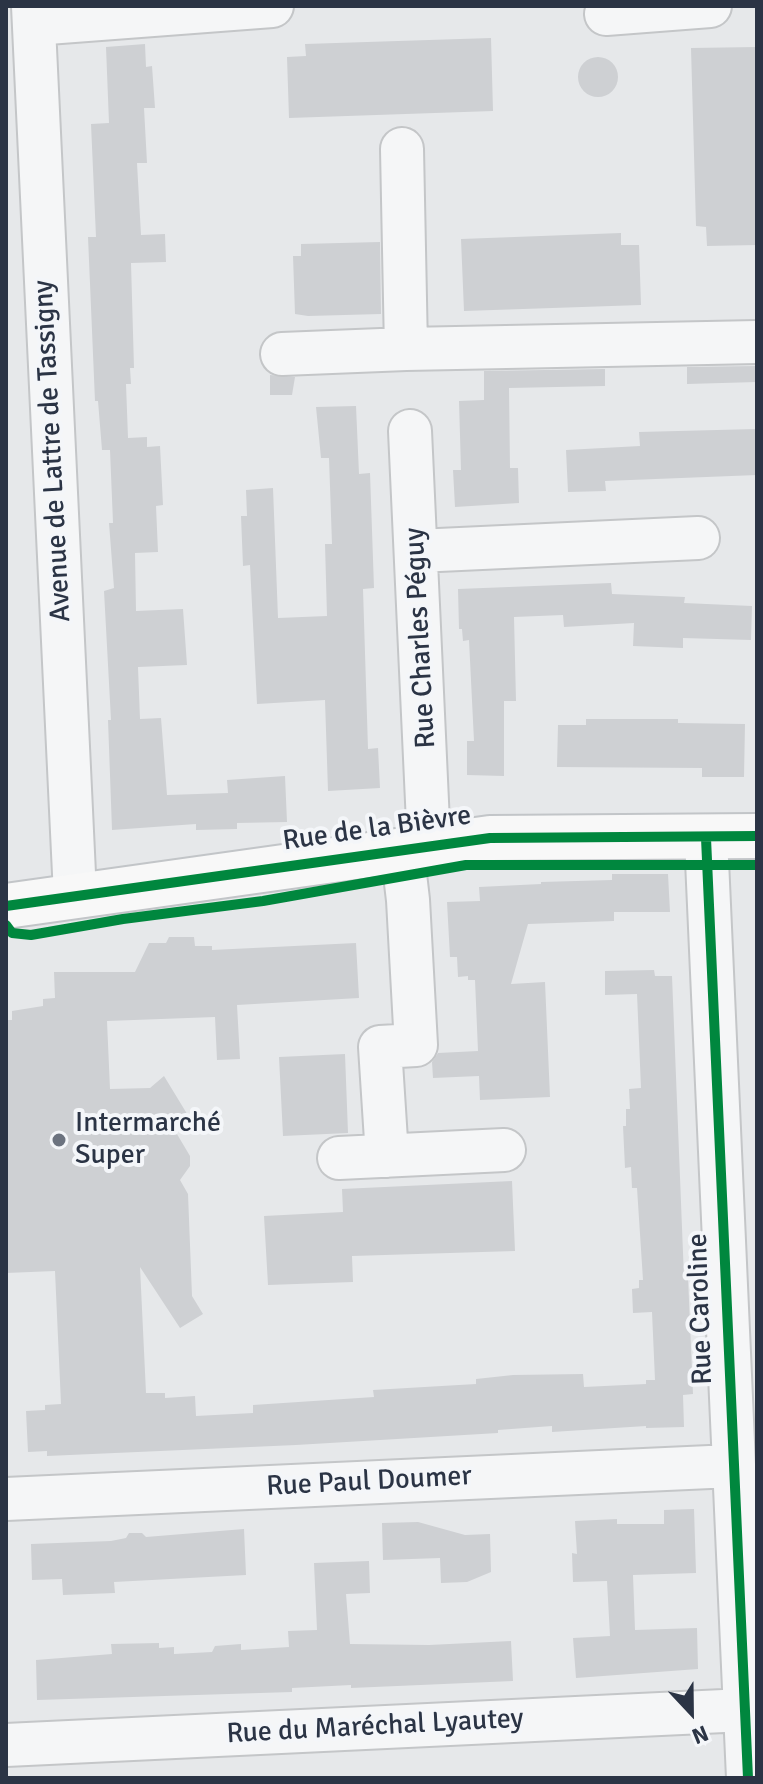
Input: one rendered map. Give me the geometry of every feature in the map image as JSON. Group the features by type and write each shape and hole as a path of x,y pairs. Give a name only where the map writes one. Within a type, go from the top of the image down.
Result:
{"main road":[{"name":"Rue de la Bièvre","path":"6,906 490,838 757,836"}],"street":[{"path":"33,15 272,6"},
{"path":"606,14 710,6"},
{"name":"Avenue de Lattre de Tassigny","path":"33,15 75,895"},
{"path":"402,149 406,349"},
{"path":"282,354 757,342"},
{"name":"Rue Charles Péguy","path":"387,1156 380,1047 416,1045 408,900 415,847 417,551 410,431"},
{"path":"417,551 698,538"},
{"name":"Rue Caroline","path":"706,838 748,1778"},
{"path":"339,1158 504,1150"},
{"name":"Rue Paul Doumer","path":"6,1499 732,1466"},
{"name":"Rue du Maréchal Lyautey","path":"6,1745 745,1710"}],"building":[{"path":"491,38 493,111 289,118 287,57 306,56 305,44"},
{"path":"145,44 146,67 152,66 155,108 144,108 147,163 137,163 141,235 165,234 166,262 131,263 134,368 130,368 131,384 126,384 128,438 147,437 147,447 160,446 163,505 156,506 158,552 135,553 136,611 183,609 187,665 138,667 140,719 161,718 167,795 228,793 227,780 285,776 287,822 237,823 237,829 196,830 196,824 112,830 108,720 111,720 104,591 114,588 109,523 113,523 110,450 102,450 98,401 95,401 88,237 96,237 91,124 109,123 106,47"},
{"path":"757,47 757,245 707,246 706,227 696,226 691,48"},
{"path":"598,57 612,63 618,77 612,91 598,97 584,91 578,77 584,63"},
{"path":"621,233 621,245 639,245 641,305 464,311 461,239"},
{"path":"380,242 381,314 295,314 293,256 301,256 301,244"},
{"path":"757,366 757,382 687,384 687,367"},
{"path":"605,369 605,386 509,388 510,468 518,468 519,503 455,507 453,470 461,470 459,401 484,400 484,371"},
{"path":"270,375 295,377 292,395 270,395"},
{"path":"356,406 359,474 370,473 374,588 363,589 368,749 378,748 380,788 328,791 325,700 257,704 250,565 243,566 241,516 247,516 246,490 273,488 278,618 327,616 325,544 332,544 329,458 321,458 316,407"},
{"path":"756,429 757,475 605,481 606,491 568,492 566,450 640,446 639,432"},
{"path":"611,583 612,594 685,597 684,603 752,606 751,640 683,638 683,648 633,646 634,623 564,627 563,615 514,617 516,701 504,701 504,776 467,775 467,741 474,741 469,640 463,641 462,629 459,629 458,589"},
{"path":"586,719 678,719 678,723 745,724 744,777 702,777 702,768 557,767 558,725 586,725"},
{"path":"612,874 668,874 670,912 614,912 614,921 528,924 511,984 545,982 550,1097 480,1100 479,1076 433,1078 432,1062 438,1053 478,1051 475,980 468,980 468,976 458,977 457,957 450,957 447,902 480,901 479,887 612,880"},
{"path":"169,937 194,937 195,946 212,946 212,950 356,943 359,998 237,1005 240,1059 217,1060 215,1017 107,1021 110,1089 150,1088 164,1076 192,1122 171,1124 190,1156 190,1166 180,1180 188,1194 192,1296 203,1314 180,1328 140,1267 146,1393 165,1393 165,1398 195,1396 196,1416 253,1413 253,1405 374,1397 373,1390 476,1384 476,1379 513,1375 583,1374 584,1387 646,1384 646,1380 655,1380 652,1312 633,1313 632,1289 639,1288 639,1280 643,1280 637,1188 632,1188 631,1167 625,1168 623,1126 626,1126 626,1109 630,1109 629,1089 641,1088 637,994 605,995 605,971 654,970 655,976 672,976 684,1278 688,1277 693,1394 683,1395 684,1427 646,1426 552,1432 552,1426 498,1430 498,1433 296,1445 47,1456 47,1451 28,1452 26,1411 45,1410 45,1405 61,1404 55,1271 6,1273 6,1020 12,1020 12,1011 43,1006 43,999 55,998 54,972 135,972 149,943 166,943"},
{"path":"345,1054 348,1133 283,1136 279,1057"},
{"path":"512,1181 515,1251 352,1256 353,1282 268,1285 264,1216 343,1212 342,1189"},
{"path":"694,1509 696,1573 633,1575 635,1630 697,1628 698,1669 576,1678 573,1638 610,1636 607,1581 573,1582 572,1553 577,1554 575,1521 617,1519 617,1524 664,1524 664,1510"},
{"path":"418,1522 465,1535 490,1534 491,1572 467,1582 441,1583 440,1558 383,1560 382,1523"},
{"path":"244,1529 246,1575 114,1582 115,1593 63,1595 62,1579 32,1580 31,1544 111,1541 126,1538 129,1533 142,1533 146,1537"},
{"path":"369,1561 370,1593 346,1594 350,1644 429,1645 511,1641 513,1681 351,1688 351,1685 292,1688 292,1692 37,1700 36,1660 112,1654 111,1644 159,1643 159,1648 174,1647 174,1654 212,1652 215,1646 241,1644 241,1650 289,1647 288,1631 317,1630 314,1563"}],"cycle path":[{"path":"6,906 490,838 757,836"},
{"path":"706,838 748,1778"},
{"path":"6,925 12,933 31,935 123,919 263,901 466,865 757,865"}],"place":[{"name":"Intermarché Super","path":"59,1140"}]}
